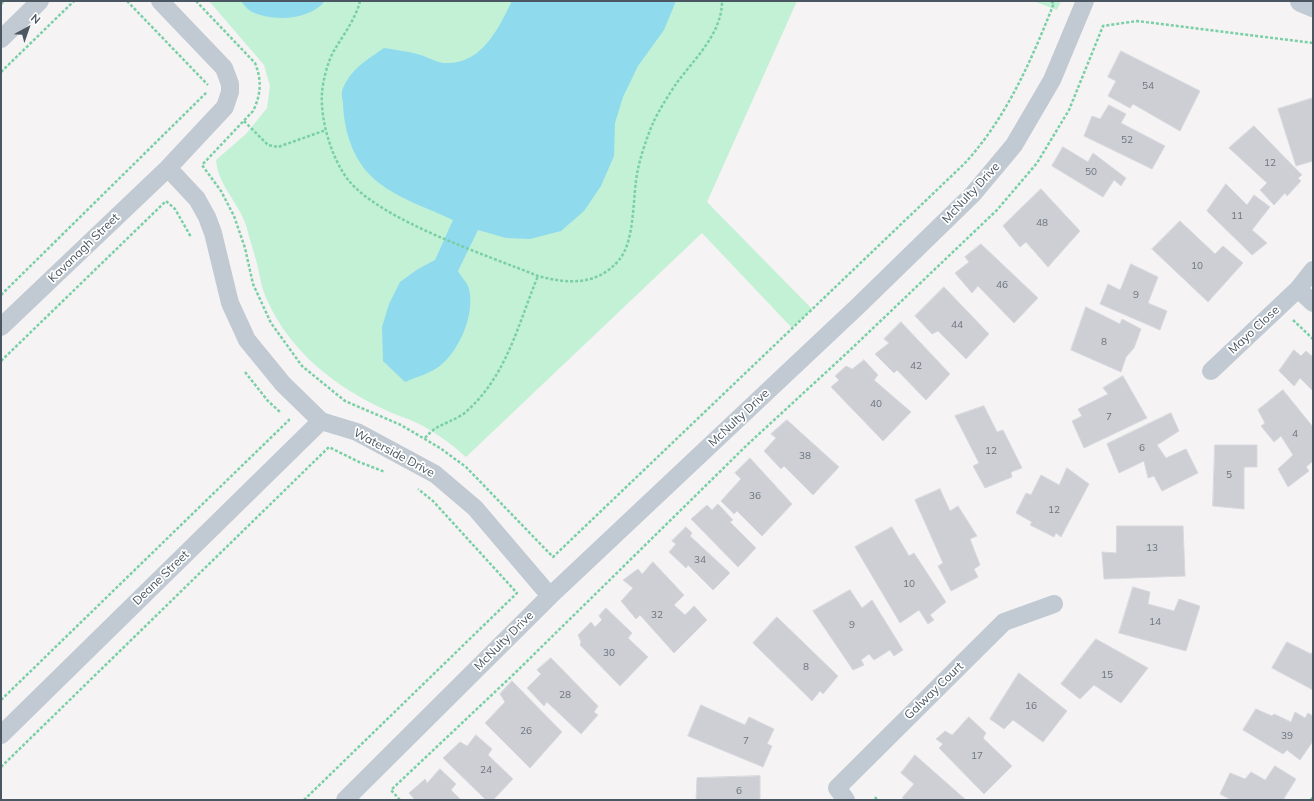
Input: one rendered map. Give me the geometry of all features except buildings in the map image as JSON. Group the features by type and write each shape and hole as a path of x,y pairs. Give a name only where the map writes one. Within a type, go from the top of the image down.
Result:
{"main road":[{"path":"1301,1 1313,6"}],"street":[{"path":"1,39 40,1"},
{"name":"Kavanagh Street","path":"1,327 168,168 225,107 230,92 230,84 224,68 160,1"},
{"name":"McNulty Drive","path":"356,796 550,596 973,194 1018,138 1052,80 1085,1"},
{"name":"Waterside Drive","path":"168,168 197,199 207,217 213,233 230,303 247,340 283,384 321,421 357,432 435,474 475,508 550,596"},
{"name":"Mayo Close","path":"1211,371 1298,289 1313,270"},
{"path":"1298,289 1313,303"},
{"name":"Deane Street","path":"1,735 321,421"},
{"name":"Galway Court","path":"846,800 837,788 1004,622 1054,604"}],"path":[{"path":"1,4 4,1"},
{"path":"1,72 74,1"},
{"path":"1,296 211,88 127,1"},
{"path":"360,1 357,12 334,51 322,93 326,130 334,157 350,181 371,200 402,219 538,276 563,281 592,280 619,260 628,247 638,168 652,124 676,85 711,38 722,7 722,1"},
{"path":"202,165 221,191 234,216 245,248 253,284 271,323 302,366 344,401 401,425 425,438 466,467 553,557 959,169 979,148 996,124 1040,40 1054,3 1050,1"},
{"path":"400,800 391,790 515,673 747,445 860,342 997,210 1037,163 1069,110 1103,26 1137,20 1313,43"},
{"path":"244,121 268,145 278,147 326,130"},
{"path":"1,361 166,201 176,209 192,239"},
{"path":"425,438 438,425 449,422 462,415 489,387 511,346 538,276"},
{"path":"1288,316 1313,339"},
{"path":"1,700 289,420 268,401 243,369"},
{"path":"1,767 329,447 359,462 392,474"},
{"path":"304,800 517,593 433,501 416,488"}],"green space":[{"path":"209,1 797,1 707,202 812,309 792,328 702,233 466,457 446,440 431,431 381,408 341,385 324,373 295,344 282,327 263,290 246,225 220,177 216,160 246,134 267,108 270,86 264,65"},
{"path":"1033,1 1061,1 1057,10"}],"water":[{"path":"241,1 325,1 310,12 281,18 252,12"},
{"path":"512,1 676,1 664,30 638,66 623,97 615,123 614,156 601,186 584,211 561,231 530,239 506,238 478,230 458,271 466,282 470,299 468,320 460,341 448,358 437,368 429,373 405,382 383,361 382,327 389,304 400,282 418,269 435,260 453,220 387,189 363,167 348,136 342,90 355,70 384,48 413,53 444,63 457,62 469,58 479,52 487,43 501,23"}]}
